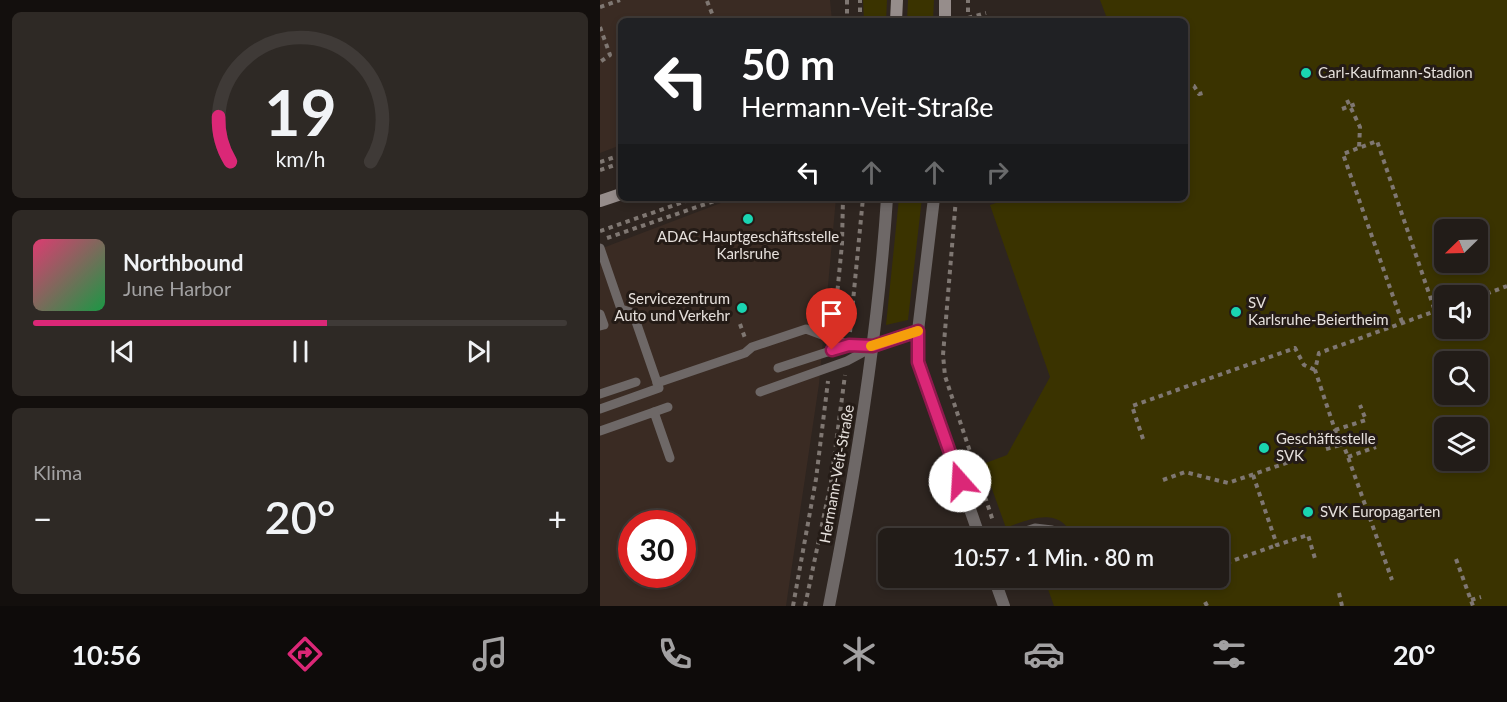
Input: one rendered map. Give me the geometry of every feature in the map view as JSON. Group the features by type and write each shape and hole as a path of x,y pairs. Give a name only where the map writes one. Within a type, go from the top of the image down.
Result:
{"street":[{"path":"896,18 897,0"},
{"path":"945,0 945,18"},
{"path":"600,201 618,195"},
{"name":"Hermann-Veit-Straße","path":"829,606 852,485 873,346 887,201"},
{"path":"934,201 918,331 918,362 976,528"},
{"path":"873,346 918,331"},
{"path":"998,588 1004,606"}],"lane":[{"path":"600,248 621,309 633,313 659,388 600,409"},
{"path":"600,314 604,325 600,326"},
{"path":"657,382 745,353 752,347 806,329 849,345 873,346"},
{"path":"778,368 849,345"},
{"path":"760,392 847,361 873,346"},
{"path":"600,394 636,381"},
{"path":"600,431 668,408"},
{"path":"654,412 670,458"}],"path":[{"path":"600,7 620,0"},
{"path":"846,0 847,18"},
{"path":"860,0 860,18"},
{"path":"968,0 968,18"},
{"path":"707,1 714,18"},
{"path":"973,18 986,13"},
{"path":"600,27 610,55 600,63"},
{"path":"1188,83 1194,86 1199,94 1203,93"},
{"path":"1347,100 1360,127 1359,148"},
{"path":"1342,109 1356,104"},
{"path":"1402,322 1343,154 1377,141 1434,305"},
{"path":"600,162 618,156"},
{"path":"600,170 618,164"},
{"path":"600,231 686,201"},
{"path":"600,240 714,201"},
{"path":"833,339 842,244 843,201"},
{"path":"849,345 864,201"},
{"path":"956,201 942,355 945,376 996,528"},
{"path":"1488,293 1507,286"},
{"path":"1340,445 1315,370 1319,353 1434,312"},
{"path":"1143,439 1132,406 1294,348 1304,365 1315,370"},
{"path":"805,606 831,482 847,361"},
{"path":"793,606 816,479 830,367"},
{"path":"1335,430 1366,420 1360,405"},
{"path":"1326,449 1343,444 1392,580"},
{"path":"1348,457 1376,447"},
{"path":"1164,480 1185,472 1228,483 1289,462"},
{"path":"1253,475 1277,545"},
{"path":"1229,562 1308,535 1316,562"},
{"path":"1456,559 1473,606"},
{"path":"1339,593 1342,606"},
{"path":"1471,600 1481,597"}],"shaded area":[{"path":"600,0 830,0 832,18 618,18 618,146 600,153"},
{"path":"863,0 887,0 886,18 864,18"},
{"path":"908,0 934,0 933,18 907,18"},
{"name":"SV Karlsruhe-Beiertheim","path":"1100,0 1507,0 1507,606 1054,606 1048,588 1229,588 1229,528 1068,528 1061,521 1044,517 1006,528 983,464 1007,455 1050,377 990,205 1002,201 1188,201 1188,18 1107,18"},
{"path":"726,201 836,201 819,384 786,606 600,606 600,249"},
{"path":"899,201 922,201 908,320 886,325"}],"slow traffic":[{"path":"871,346 918,331"}],"place":[{"name":"Carl-Kaufmann-Stadion","path":"1306,73"},
{"name":"ADAC Hauptgeschäftsstelle Karlsruhe","path":"748,219"},
{"name":"Servicezentrum Auto und Verkehr","path":"742,308"},
{"name":"SV Karlsruhe-Beiertheim","path":"1236,312"},
{"name":"Geschäftsstelle SVK","path":"1264,448"},
{"name":"SVK Europagarten","path":"1308,512"}],"route":[{"path":"832,350 849,345 873,346 918,331 918,362 960,481"}]}
